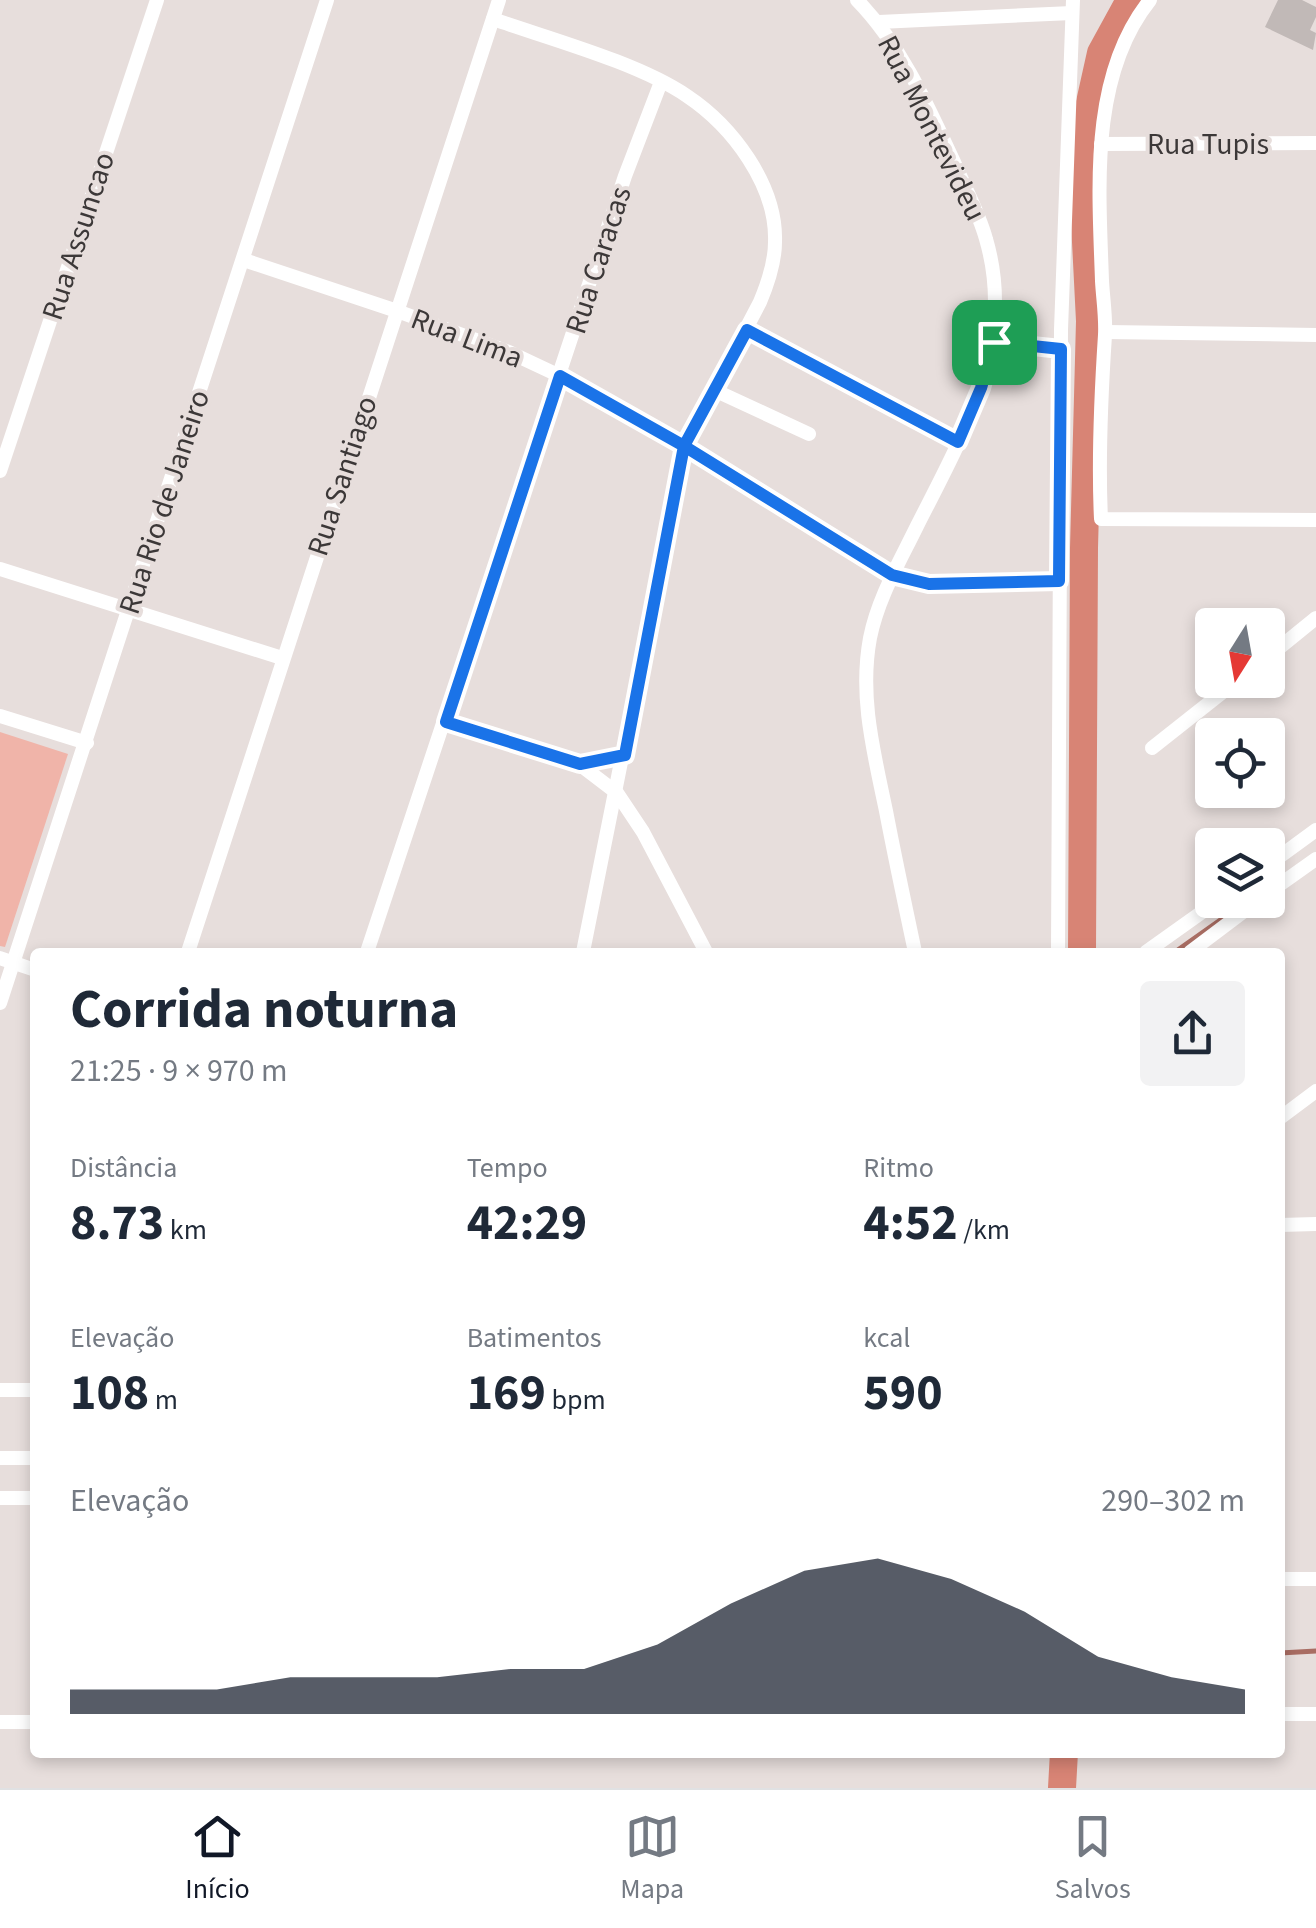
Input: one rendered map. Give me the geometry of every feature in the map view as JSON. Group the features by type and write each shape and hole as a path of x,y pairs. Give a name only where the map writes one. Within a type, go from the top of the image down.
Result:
{"street":[{"name":"Rua Assuncao","path":"0,471 157,0"},
{"name":"Rua Rio de Janeiro","path":"0,1003 7,960 87,743 327,0"},
{"name":"Rua Santiago","path":"189,948 499,0"},
{"name":"Rua Montevideu","path":"857,0 879,22 930,111 987,240 995,292 994,342 981,388 892,575 871,634 865,691 914,948"},
{"path":"1150,0 1126,37 1116,62 1101,144 1106,332 1100,519 1316,520"},
{"path":"879,22 1073,7 1061,349 1058,948"},
{"path":"493,19 661,82 704,108 737,143 767,194 776,240 764,292 684,446 585,948"},
{"name":"Rua Caracas","path":"368,948 625,176 661,82"},
{"name":"Rua Tupis","path":"1101,144 1316,143"},
{"name":"Rua Lima","path":"244,260 398,311 509,352 560,376 684,446 892,575 929,584 1059,581"},
{"path":"747,330 958,442"},
{"path":"1106,332 1316,335"},
{"path":"994,342 1061,349"},
{"path":"714,390 809,434"},
{"path":"0,570 282,658"},
{"path":"1285,643 1316,618"},
{"path":"1152,748 1215,698"},
{"path":"0,716 87,743"},
{"path":"446,722 580,764 617,793 643,832 704,948"},
{"path":"580,764 625,755"},
{"path":"1285,853 1316,830"},
{"path":"1285,881 1316,859"},
{"path":"1152,948 1195,917"},
{"path":"1195,948 1235,918"},
{"path":"1285,1114 1316,1091"},
{"path":"1285,1225 1316,1224"},
{"path":"0,1390 30,1390"},
{"path":"0,1458 30,1458"},
{"path":"0,1498 30,1498"},
{"path":"1285,1579 1316,1578"},
{"path":"1285,1714 1316,1714"},
{"path":"0,1722 30,1722"}],"shaded area":[{"path":"0,732 68,754 5,947 0,946"}],"building":[{"path":"1278,0 1302,0 1316,7 1310,30 1316,33 1313,50 1265,27"}],"waterway":[{"path":"1082,948 1084,548 1090,321 1081,143 1101,53 1130,0"},
{"path":"1181,948 1223,918"},
{"path":"1285,1653 1316,1651"},
{"path":"1062,1788 1064,1758"}],"route":[{"path":"994,342 981,388 958,442 747,330 684,446 625,755 580,764 446,722 560,376 684,446 892,575 929,584 1059,581 1061,349 994,342"}]}
